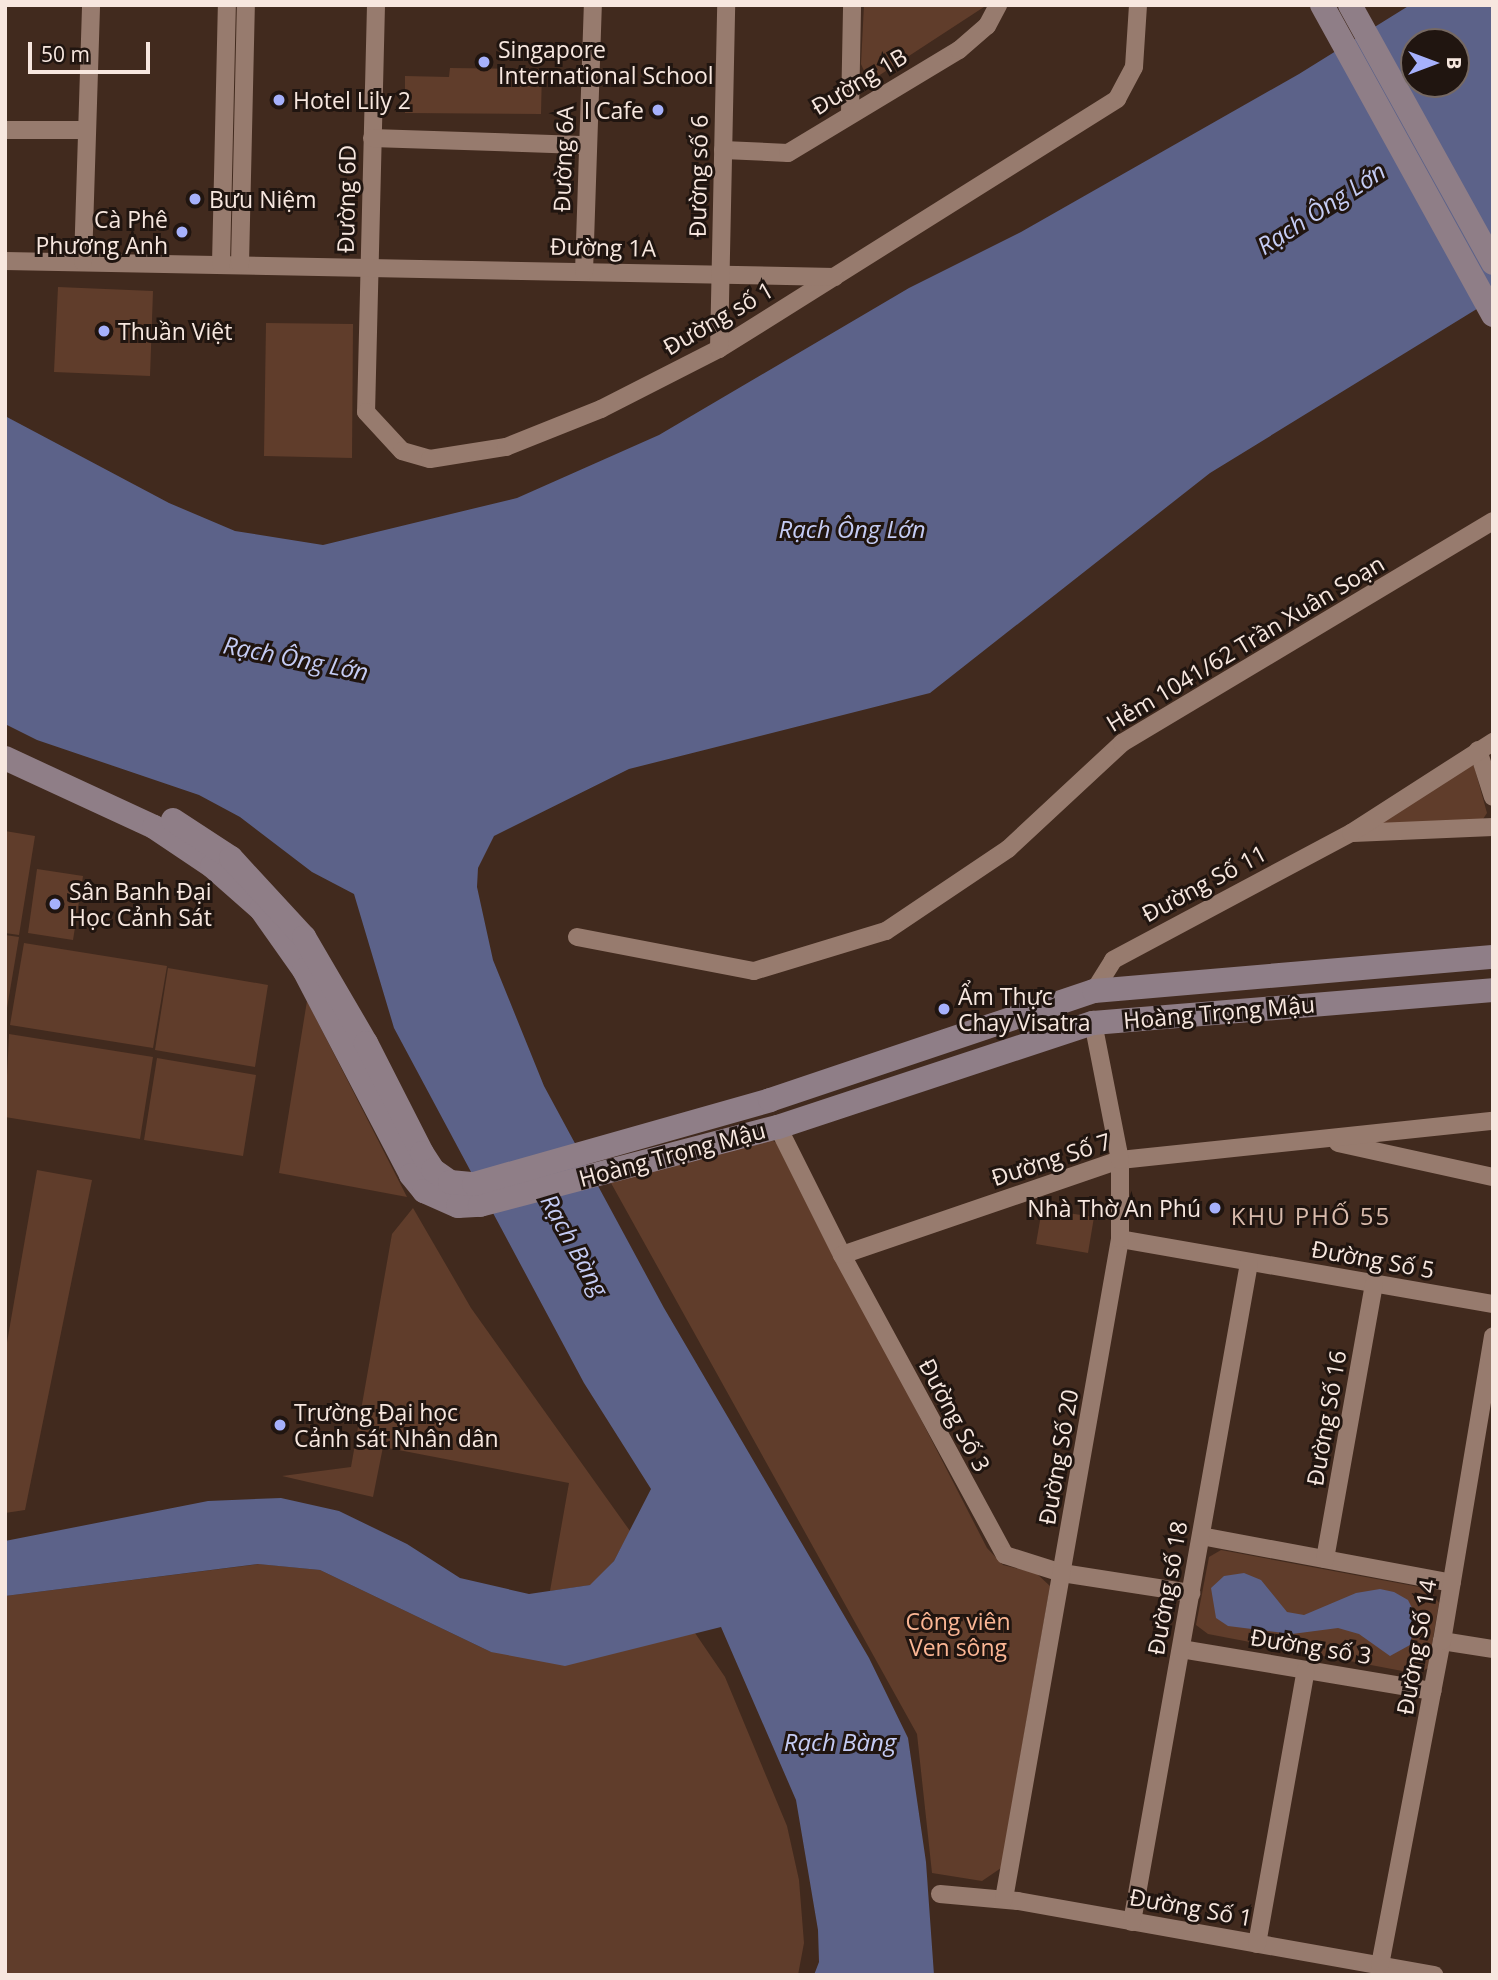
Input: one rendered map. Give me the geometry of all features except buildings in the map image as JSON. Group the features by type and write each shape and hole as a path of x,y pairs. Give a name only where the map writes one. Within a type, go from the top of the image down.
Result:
{"main road":[{"path":"1322,5 1493,315"},
{"path":"1350,5 1493,263"},
{"name":"Hoàng Trọng Mậu","path":"5,740 148,805 231,858 304,937 358,1048"},
{"name":"Hoàng Trọng Mậu","path":"5,758 154,827 235,884 285,939 358,1048 433,1170 450,1182 474,1184 778,1127 1093,1023 1493,990"},
{"name":"Hoàng Trọng Mậu","path":"620,1155 770,1100 1094,991 1493,957"},
{"path":"1394,998 1395,965"},
{"path":"1093,1023 1094,991"}],"street":[{"path":"83,262 91,5"},
{"path":"227,5 231,264"},
{"path":"231,264 246,5"},
{"name":"Đường 6D","path":"369,267 376,5"},
{"name":"Đường 6A","path":"584,272 593,5"},
{"name":"Đường số 6","path":"719,349 726,5"},
{"path":"849,113 852,5"},
{"name":"Đường 1B","path":"723,150 788,153 849,113 959,50 987,26 998,5"},
{"name":"Đường số 1","path":"369,267 366,412 402,451 430,459 506,447 601,409 719,349 1117,99 1134,67 1138,5"},
{"path":"5,130 87,130"},
{"path":"372,138 588,145"},
{"path":"5,261 369,267"},
{"name":"Đường 1A","path":"369,267 835,277"},
{"name":"Hẻm 1041/62 Trần Xuân Soạn","path":"577,937 754,971 886,931 1008,849 1122,743 1493,521"},
{"path":"1486,746 1493,797"},
{"name":"Đường Số 11","path":"1094,991 1113,960 1351,833 1486,746"},
{"name":"Đường Số 11","path":"1351,833 1493,827"},
{"name":"Đường Số 20","path":"1004,1899 1120,1239 1120,1160 1093,1023"},
{"name":"Đường Số 7","path":"842,1255 1120,1160 1493,1121"},
{"name":"Đường Số 3","path":"778,1127 842,1255 1005,1555 1062,1573 1191,1593"},
{"name":"Đường Số 7","path":"1325,1140 1493,1177"},
{"name":"Đường Số 5","path":"1120,1239 1493,1304"},
{"name":"Đường số 18","path":"1132,1922 1249,1263"},
{"name":"Đường Số 16","path":"1325,1559 1374,1285"},
{"name":"Đường Số 14","path":"1380,1965 1442,1641 1493,1336"},
{"path":"1201,1536 1452,1583"},
{"path":"1442,1641 1493,1649"},
{"name":"Đường số 3","path":"1181,1649 1433,1691"},
{"path":"1257,1944 1306,1670"},
{"name":"Đường Số 1","path":"940,1894 1004,1899 1434,1975"}],"green space":[{"path":"864,5 987,5 869,82 861,64"},
{"path":"450,68 542,69 541,114 405,113 405,76 449,77"},
{"name":"Thuần Việt","path":"58,287 153,291 150,376 54,372"},
{"path":"266,323 353,324 352,458 264,456"},
{"path":"1468,763 1474,766 1487,813 1481,822 1382,825 1380,822"},
{"path":"5,831 35,836 19,935 5,933"},
{"name":"Sân Banh Đại Học Cảnh Sát","path":"37,869 83,876 73,940 28,933"},
{"path":"5,935 19,937 5,1020"},
{"path":"24,943 167,966 153,1048 10,1025"},
{"path":"168,968 268,985 255,1067 155,1050"},
{"path":"307,1001 407,1197 279,1173"},
{"path":"9,1034 153,1057 140,1139 5,1117"},
{"path":"157,1058 256,1075 243,1156 144,1140"},
{"name":"Công viên Ven sông","path":"768,1138 780,1145 987,1548 1003,1565 1036,1573 1050,1586 1001,1868 982,1881 932,1873 917,1734 611,1183"},
{"path":"37,1170 92,1180 25,1510 5,1513 5,1354"},
{"path":"413,1208 471,1308 630,1531 614,1561 591,1585 550,1591 569,1483 383,1447 373,1497 282,1476 351,1467 392,1234"},
{"path":"1042,1209 1094,1217 1088,1253 1036,1244"},
{"path":"1221,1550 1430,1589 1439,1603 1428,1668 1418,1674 1208,1634 1196,1625 1209,1557"},
{"path":"259,1564 320,1570 491,1652 651,1643 695,1633 725,1677 787,1826 799,1880 804,1943 798,1975 5,1975 5,1596"}],"water":[{"name":"Rạch Ông Lớn","path":"1410,5 1493,5 1493,299 1210,473 930,693 629,769 494,836 478,868 477,887 493,960 544,1086 664,1308 869,1658 908,1738 926,1862 934,1975 814,1975 819,1962 818,1930 796,1800 721,1627 565,1666 491,1652 320,1570 258,1564 5,1596 5,1541 208,1501 281,1498 339,1511 407,1544 460,1578 529,1594 590,1585 614,1561 651,1489 584,1383 394,1028 354,894 312,872 240,817 199,795 37,740 5,724 5,416 169,503 235,531 323,545 517,498 659,435 909,288 1021,232 1299,74"},
{"path":"1244,1573 1261,1580 1287,1612 1304,1615 1356,1593 1380,1589 1394,1592 1408,1600 1416,1616 1410,1645 1390,1656 1359,1634 1338,1628 1292,1634 1228,1626 1216,1618 1211,1588 1224,1576"}],"place":[{"name":"Singapore International School","path":"484,62"},
{"name":"Hotel Lily 2","path":"279,100"},
{"name":"I Cafe","path":"658,110"},
{"name":"Bưu Niệm","path":"195,199"},
{"name":"Cà Phê Phương Anh","path":"182,232"},
{"name":"Thuần Việt","path":"104,331"},
{"name":"Sân Banh Đại Học Cảnh Sát","path":"55,904"},
{"name":"Ẩm Thực Chay Visatra","path":"944,1009"},
{"name":"Nhà Thờ An Phú","path":"1215,1208"},
{"name":"Trường Đại học Cảnh sát Nhân dân","path":"280,1425"}],"district":[{"name":"KHU PHỐ 55","path":"1311,1216"}],"water label":[{"name":"Rạch Bàng","path":"575,1245"},
{"name":"Rạch Bàng","path":"840,1742"}]}
